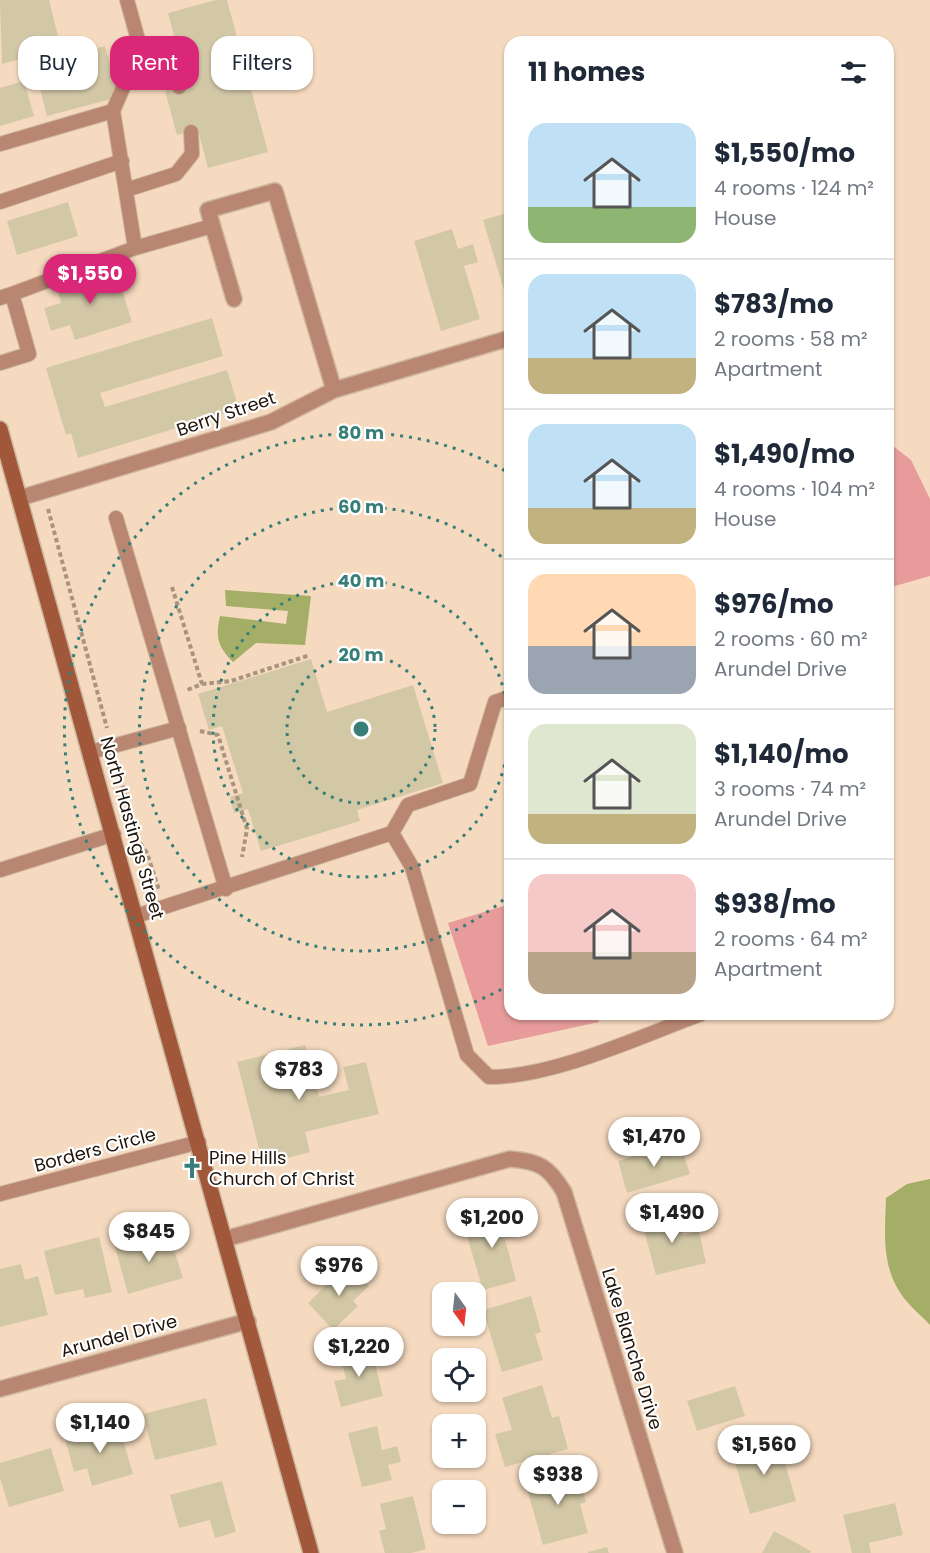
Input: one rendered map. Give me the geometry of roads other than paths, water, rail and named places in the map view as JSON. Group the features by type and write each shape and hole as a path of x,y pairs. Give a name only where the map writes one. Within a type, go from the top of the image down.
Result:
{"street":[{"path":"234,299 208,210 274,191 334,390"},
{"name":"Berry Street","path":"20,498 271,422 334,390 504,340"},
{"name":"North Hastings Street","path":"0,429 5,466 20,498 311,1553"},
{"name":"Lake Blanche Drive","path":"225,1239 496,1162 510,1159 540,1164 552,1173 564,1192 675,1553"},
{"name":"Arundel Drive","path":"0,1389 248,1321"}],"lane":[{"path":"127,0 137,36"},
{"path":"122,90 113,111 135,248"},
{"path":"0,144 113,111"},
{"path":"126,190 176,174 192,154 191,132"},
{"path":"0,202 122,161"},
{"path":"0,363 29,354 6,296 135,248 213,226"},
{"path":"116,518 226,889"},
{"path":"136,916 226,889 392,833 408,805 470,784 495,702 504,700"},
{"path":"91,752 179,728"},
{"path":"392,833 412,867 467,1055 489,1077 514,1077 571,1060 684,1020"},
{"path":"0,870 114,834"},
{"name":"Borders Circle","path":"0,1194 199,1142"}],"place":[{"name":"Pine Hills Church of Christ","path":"192,1168"}]}
